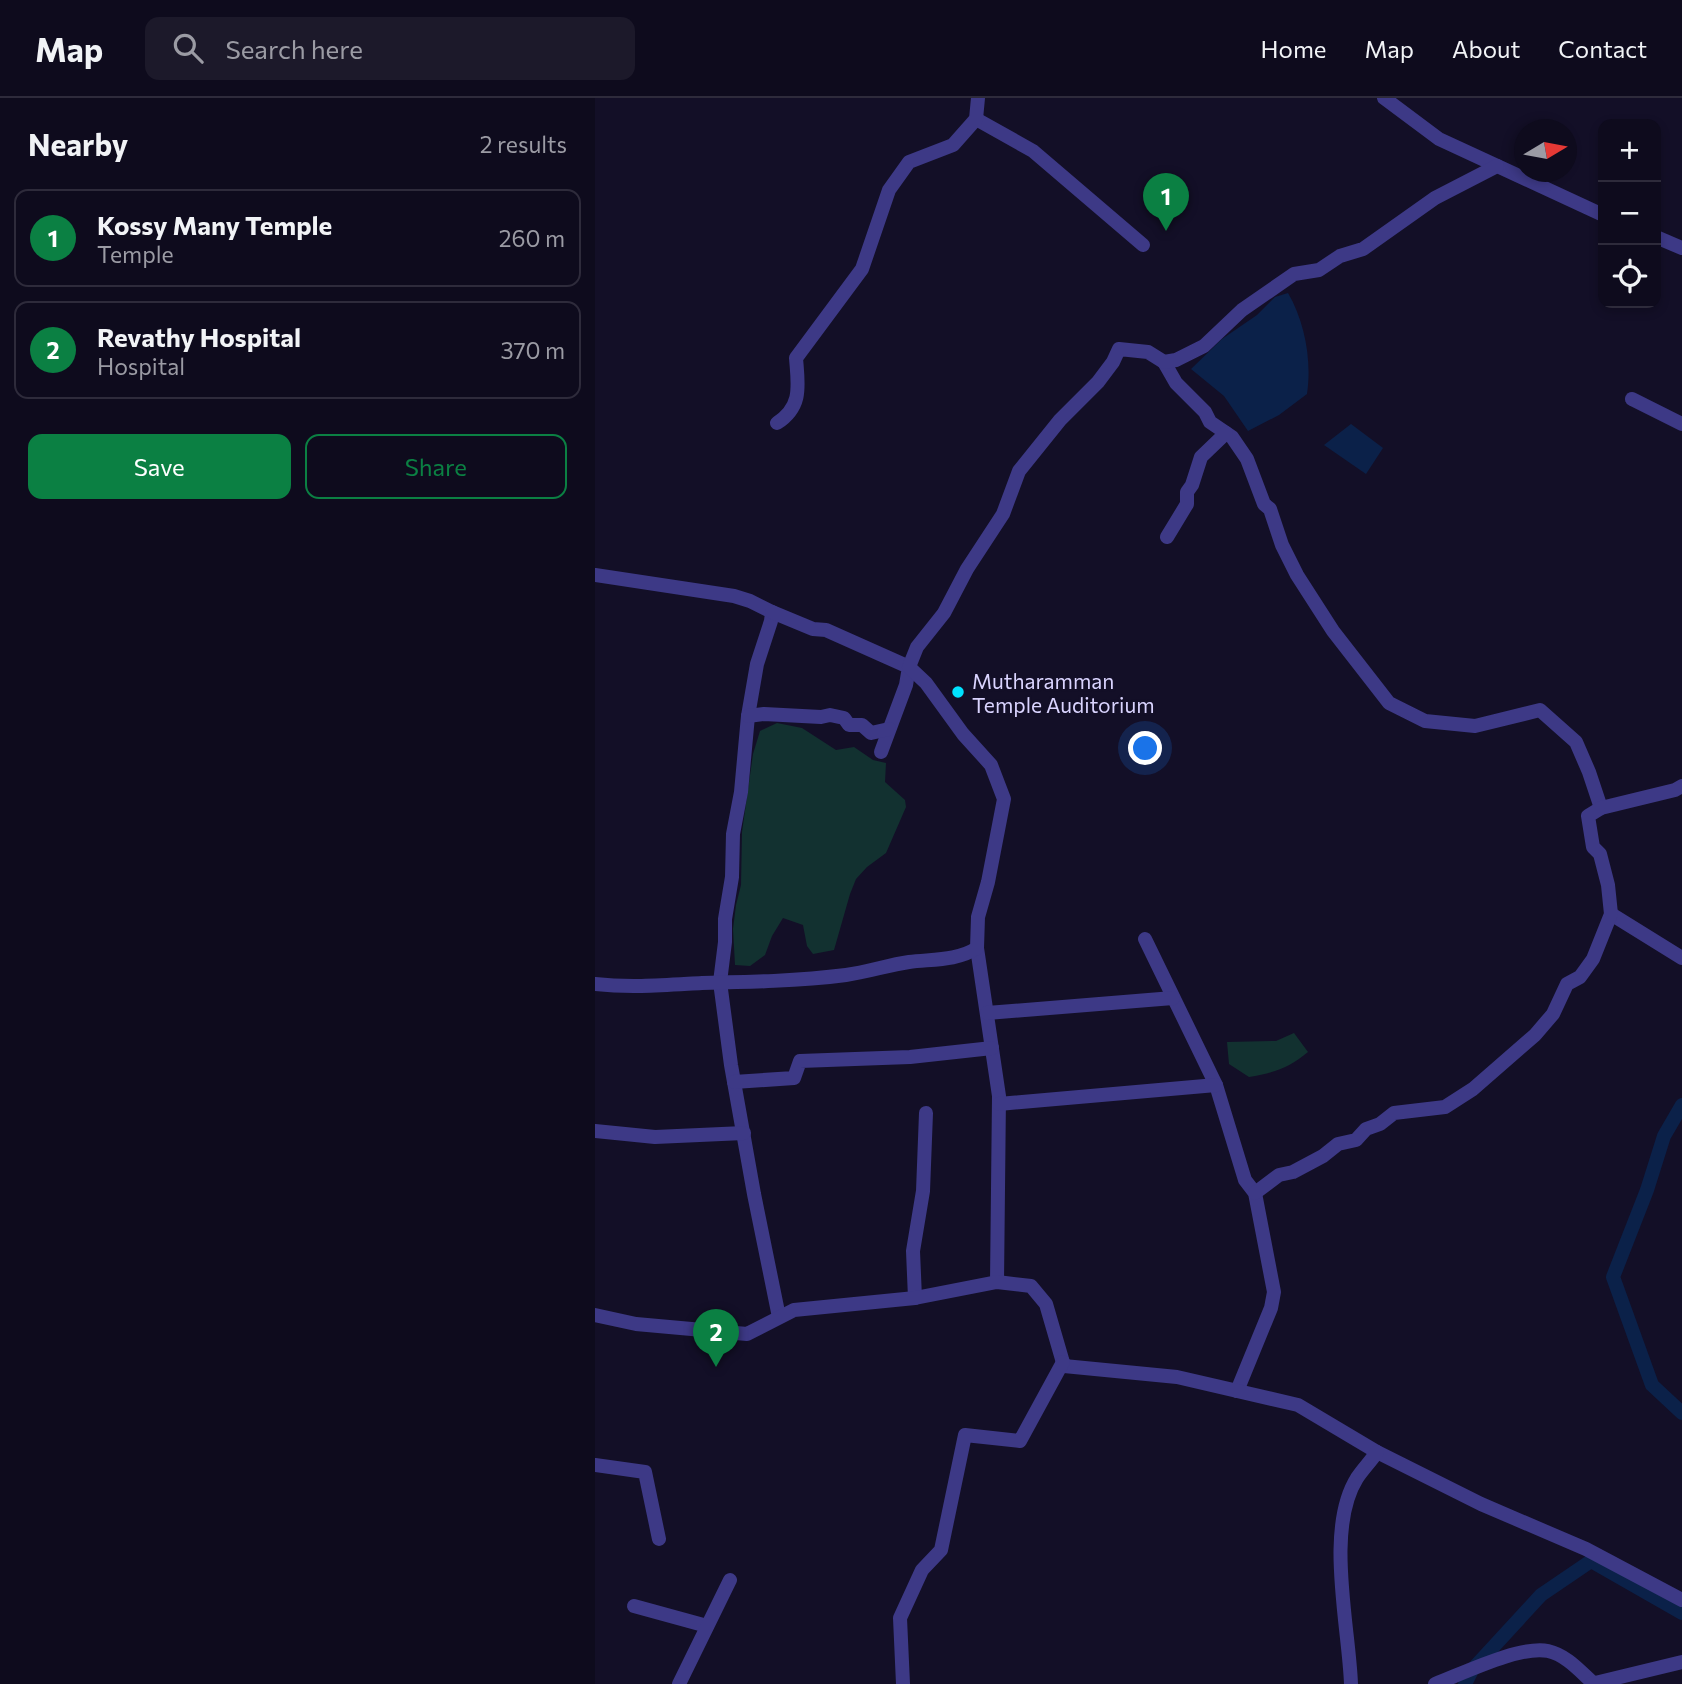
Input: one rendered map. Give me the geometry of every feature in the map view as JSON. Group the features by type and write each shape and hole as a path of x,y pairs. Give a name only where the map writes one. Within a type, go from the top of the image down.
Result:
{"street":[{"path":"777,423 789,415 799,394 796,358 862,269 889,190 909,162 953,145 976,119 978,98"},
{"path":"1384,98 1439,139 1598,213"},
{"path":"976,119 1033,151 1143,245"},
{"path":"1164,362 1176,360 1204,346 1242,310 1287,278 1294,274 1319,270 1340,256 1363,249 1435,198 1497,166"},
{"path":"1661,239 1682,248"},
{"path":"881,752 907,685 909,667 917,647 944,612 967,569 1003,514 1019,471 1060,420 1098,382 1119,349 1148,352 1164,362 1176,383 1205,412 1210,422 1232,437 1247,458 1264,504 1270,509 1282,545 1297,575 1333,631 1389,704 1425,721 1475,726 1540,710 1576,742 1601,808"},
{"path":"1632,398 1682,424"},
{"path":"1167,537 1187,504 1187,492 1201,457 1226,433"},
{"path":"595,575 734,596 813,629 825,629 909,667 926,683 963,734 991,765 1003,799 988,882 978,917 977,948 999,1104 997,1282"},
{"path":"772,612 757,664 748,716 741,792 733,834 732,877 725,919 720,983 734,1082 779,1317"},
{"path":"748,716 764,714 821,718 830,715 844,718 849,725 862,725 871,733 889,729"},
{"path":"1255,1193 1279,1175 1293,1172 1324,1156 1338,1144 1356,1140 1366,1129 1380,1124 1394,1114 1445,1107 1473,1089 1535,1035 1553,1014 1567,984 1580,977 1593,959 1611,914 1608,885 1600,854 1593,846 1587,816 1601,808 1682,786"},
{"path":"1611,914 1682,958"},
{"path":"1145,939 1216,1085 1245,1180 1255,1193 1275,1292 1272,1308 1237,1391"},
{"path":"595,984 674,986 755,983 844,975 910,962 939,960 977,948"},
{"path":"987,1013 1173,998"},
{"path":"734,1082 794,1078 800,1061 910,1058 992,1048"},
{"path":"999,1104 1216,1085"},
{"path":"915,1298 913,1251 923,1191 926,1113"},
{"path":"595,1131 655,1137 744,1133"},
{"path":"595,1315 636,1324 747,1334 794,1310 915,1298 997,1282 1031,1286 1046,1304 1064,1366 1177,1377 1299,1405 1377,1452 1481,1504 1586,1549 1682,1600"},
{"path":"903,1684 900,1618 922,1570 941,1550 965,1435 1020,1441 1063,1362"},
{"path":"1351,1684 1339,1557 1346,1509 1356,1479 1377,1452"},
{"path":"595,1465 646,1472 659,1539"},
{"path":"679,1684 730,1580"},
{"path":"635,1606 707,1626"},
{"path":"1435,1684 1529,1649 1551,1651 1571,1662 1591,1683 1682,1661"}],"green space":[{"path":"777,723 802,728 836,750 854,747 873,760 886,763 885,782 905,800 906,807 886,853 856,879 834,950 813,954 807,946 803,925 783,918 765,955 750,966 735,965 733,929 741,885 742,832 753,754 760,731"},
{"path":"1294,1033 1308,1052 1287,1066 1249,1077 1229,1064 1227,1042 1276,1041"}],"water":[{"path":"1288,293 1299,316 1306,342 1309,368 1307,394 1279,415 1248,431 1224,396 1191,369 1222,339 1257,315 1275,297"},
{"path":"1351,424 1383,448 1366,474 1324,445"}],"waterway":[{"path":"1682,1105 1664,1136 1647,1190 1613,1277 1652,1385 1682,1413"},
{"path":"1465,1684 1472,1670 1541,1595 1591,1561 1682,1613"}],"place":[{"name":"Kossy Many Temple","path":"1166,231"},
{"name":"Mutharamman Temple Auditorium","path":"958,692"},
{"name":"Revathy Hospital","path":"716,1367"}]}
